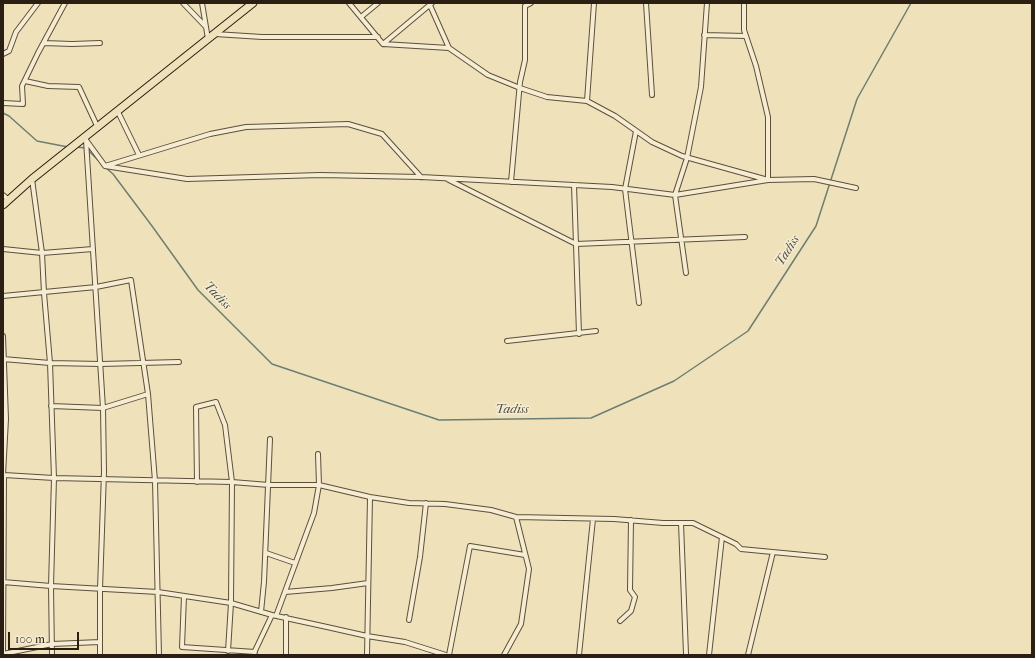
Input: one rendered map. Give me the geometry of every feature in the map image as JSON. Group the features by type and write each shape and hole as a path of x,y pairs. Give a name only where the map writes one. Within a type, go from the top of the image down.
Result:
{"main road":[{"path":"5,200 85,139 253,3"}],"street":[{"path":"3,54 9,51 16,32 38,3"},
{"path":"3,102 23,104 22,86 65,3"},
{"path":"183,3 206,27"},
{"path":"202,3 208,40"},
{"path":"349,3 383,44"},
{"path":"361,17 378,3"},
{"path":"511,182 520,88 525,60 525,6 530,3"},
{"path":"587,101 594,3"},
{"path":"646,3 652,96"},
{"path":"686,273 674,196 687,158 701,88 707,3"},
{"path":"744,3 744,30 756,66 768,117 768,180"},
{"path":"383,44 430,4 449,48"},
{"path":"215,34 262,37 378,37"},
{"path":"704,35 746,36"},
{"path":"44,42 72,44 100,43"},
{"path":"383,44 449,48 488,75 520,88 547,97 587,101 615,116 652,142 687,158 768,180"},
{"path":"25,81 48,86 79,87 98,128"},
{"path":"118,112 139,154"},
{"path":"105,166 139,154 210,134 246,127 348,124 382,134 421,177"},
{"path":"636,131 625,189 639,303"},
{"path":"85,139 105,166 187,179 320,175 421,177 574,185 625,189 674,196 768,180 814,179 856,188"},
{"path":"85,139 103,408 104,472 100,589 100,655"},
{"path":"446,178 576,244 745,237"},
{"path":"32,179 42,253 50,363 54,478 51,586 52,655"},
{"path":"574,185 579,334"},
{"path":"3,248 42,253 93,249"},
{"path":"3,296 96,287 131,280 148,394 155,481 158,655"},
{"path":"507,341 596,331"},
{"path":"3,336 6,419 4,475 3,655 52,644 100,642"},
{"path":"4,359 50,363 100,364 179,362"},
{"path":"51,406 103,408 148,394"},
{"path":"197,482 196,407 216,402 225,425 232,482 231,603 228,651"},
{"path":"261,612 266,553 270,439"},
{"path":"184,596 182,648 254,653 285,592 314,513 319,485 318,454"},
{"path":"4,475 103,480 319,485 370,497 409,503 444,504 491,510 516,517 693,523 736,544 741,549 825,557"},
{"path":"367,655 370,497"},
{"path":"409,620 420,557 426,503"},
{"path":"504,655 521,624 529,569 516,517"},
{"path":"579,655 593,519"},
{"path":"620,621 631,612 635,597 630,590 631,520"},
{"path":"681,523 686,654"},
{"path":"709,655 722,537"},
{"path":"3,582 158,592 231,603 286,618 367,636 405,642 448,655 470,546 525,555"},
{"path":"748,655 773,552"},
{"path":"266,553 295,563"},
{"path":"285,592 368,583"},
{"path":"286,618 286,655"}],"waterway":[{"name":"Tadiss","path":"106,168 113,174 198,290 272,364 439,420 591,418 674,381 748,331 816,226 857,99 911,3"},
{"name":"Tadiss","path":"3,113 9,116 37,141 68,147"},
{"name":"Tadiss","path":"76,147 86,148 99,161"}]}
